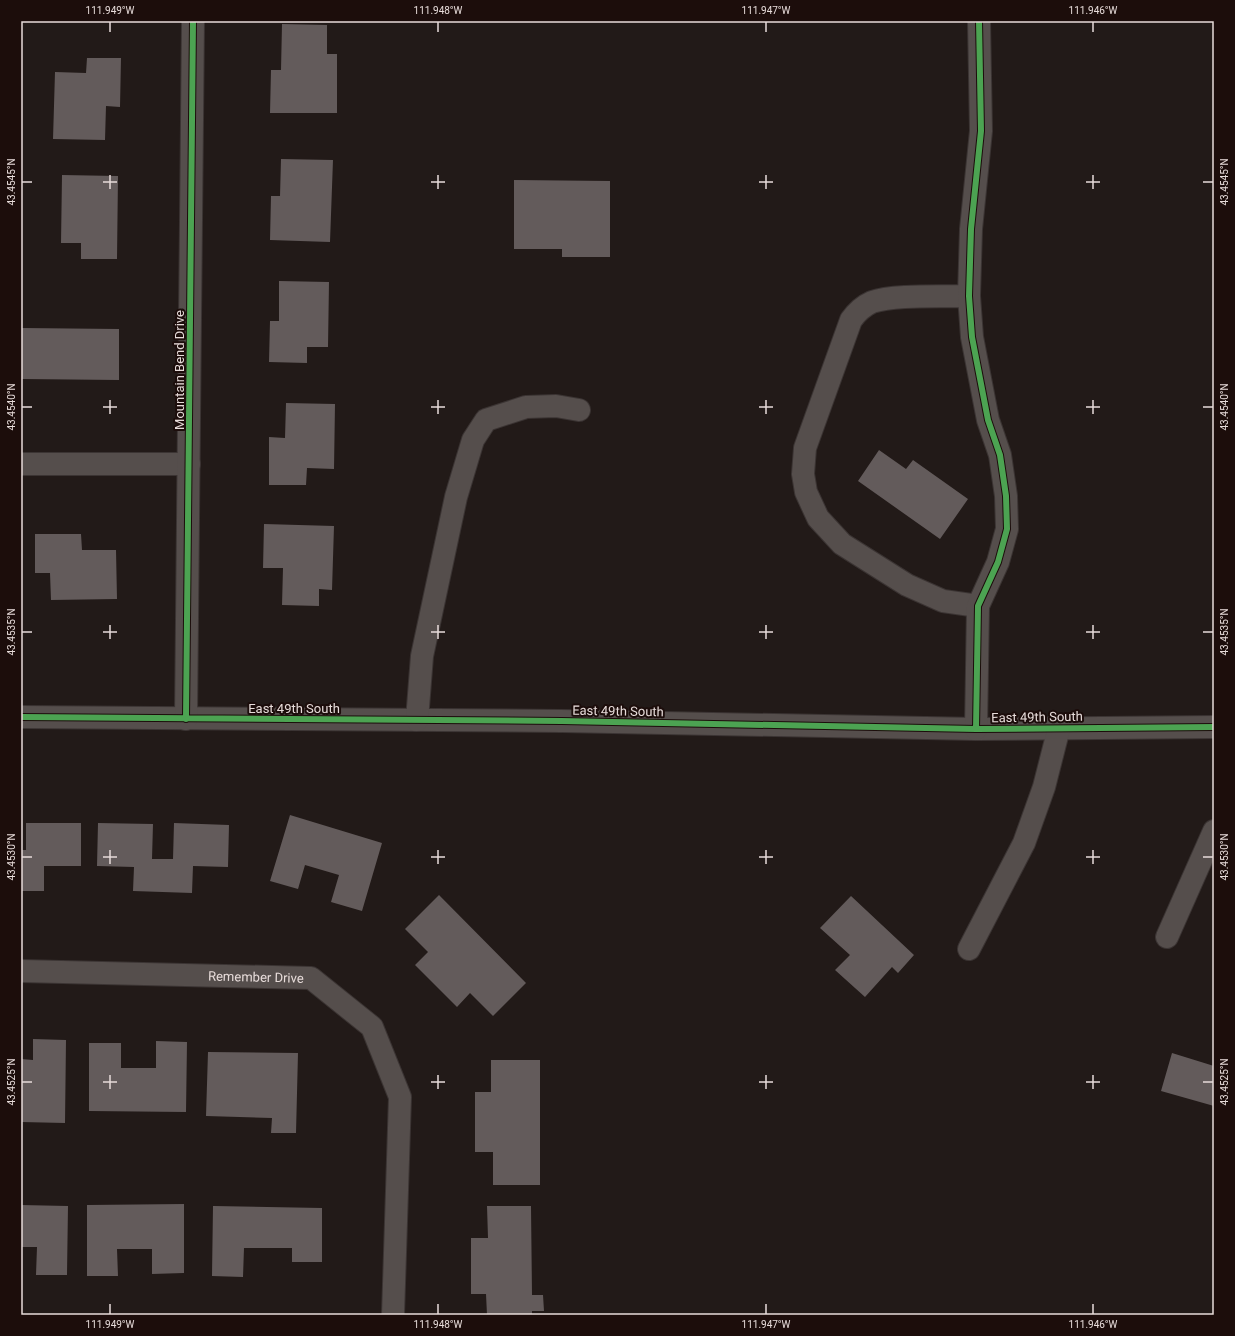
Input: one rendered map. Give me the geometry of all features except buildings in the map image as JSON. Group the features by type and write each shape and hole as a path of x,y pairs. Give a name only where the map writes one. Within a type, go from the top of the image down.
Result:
{"street":[{"name":"Mountain Bend Drive","path":"186,719 193,21"},
{"path":"976,729 978,606 998,562 1006,529 1006,496 1000,455 988,420 972,338 968,296 971,229 981,131 979,21"},
{"path":"968,296 895,298 872,302 857,311 851,320 805,448 803,474 806,492 818,518 842,544 907,585 928,595 943,601 978,606"},
{"path":"417,720 422,656 456,497 473,440 486,420 526,407 556,406 579,410"},
{"path":"21,464 189,464"},
{"name":"East 49th South","path":"21,717 417,720 976,729 1214,727"},
{"path":"969,949 1024,843 1044,787 1059,728"},
{"path":"1167,937 1214,831"},
{"name":"Remember Drive","path":"21,971 311,978 372,1027 400,1097 393,1315"}],"cycle path":[{"path":"186,719 193,21"},
{"path":"976,729 978,606 998,562 1007,529 1006,496 1000,455 988,420 972,337 969,296 971,229 981,131 979,21"},
{"path":"21,717 562,721 976,729 1214,727"}]}
